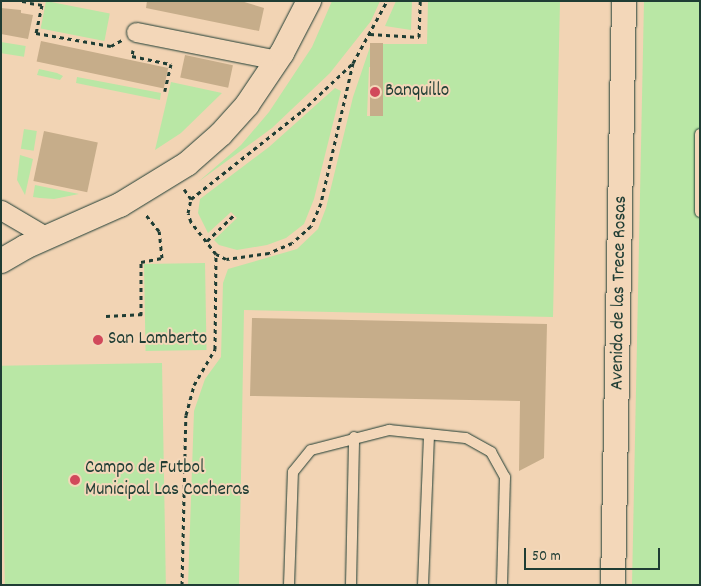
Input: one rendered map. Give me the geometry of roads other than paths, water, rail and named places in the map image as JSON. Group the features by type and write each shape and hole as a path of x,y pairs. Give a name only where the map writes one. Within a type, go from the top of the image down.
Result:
{"street":[{"path":"1,261 47,237 131,199 172,174 221,134 247,105 278,60 309,1"},
{"name":"Avenida de las Trece Rosas","path":"613,583 624,1"},
{"path":"136,32 278,60"},
{"path":"1,210 47,237"}],"lane":[{"path":"700,134 700,212"},
{"path":"290,585 293,472 311,450 354,437 389,430 466,438 491,452 505,477 502,585"},
{"path":"423,585 429,434"},
{"path":"350,585 354,437"}],"place":[{"name":"Banquillo","path":"375,92"},
{"name":"San Lamberto","path":"98,340"},
{"name":"Campo de Futbol Municipal Las Cocheras","path":"75,480"}]}
